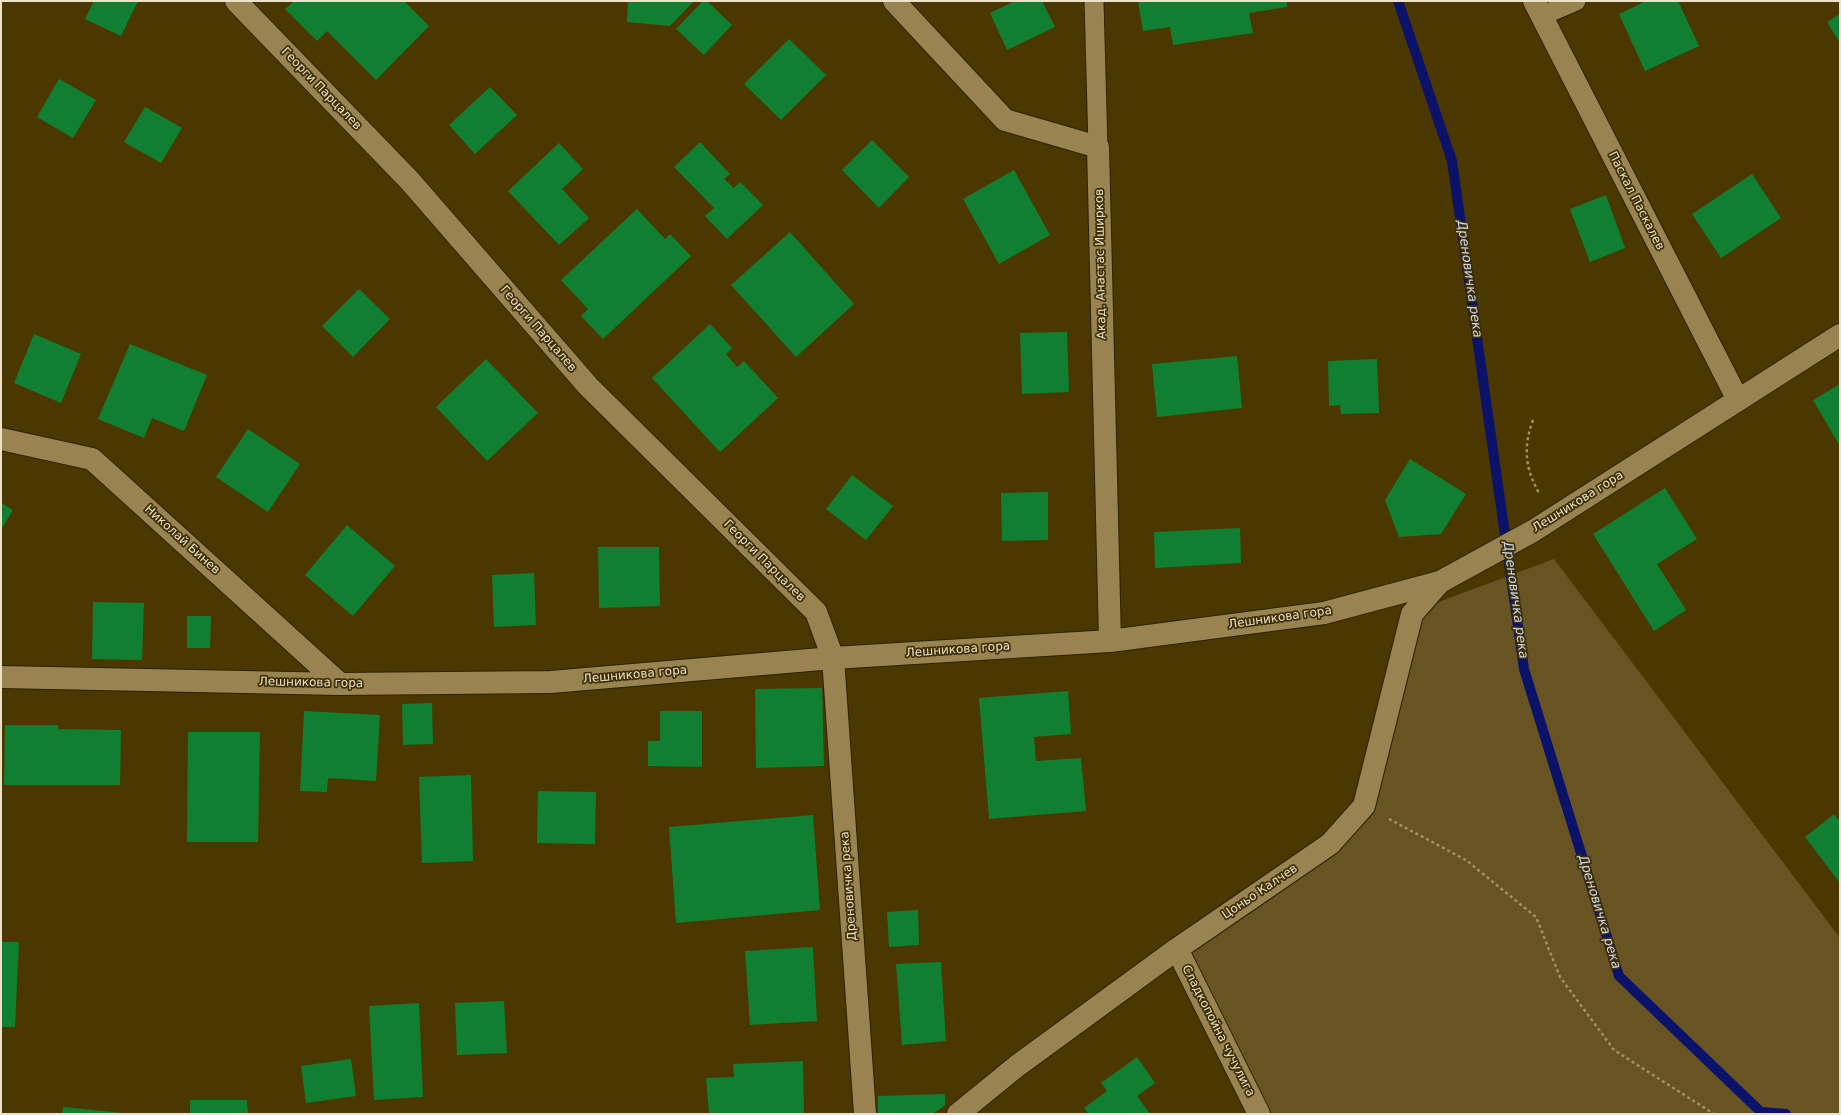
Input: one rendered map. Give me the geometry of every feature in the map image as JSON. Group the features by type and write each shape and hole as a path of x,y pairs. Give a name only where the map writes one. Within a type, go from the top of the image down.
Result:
{"street":[{"name":"Георги Парцалев","path":"236,1 410,182 588,386 816,612 833,658"},
{"path":"894,1 1005,120 1098,147"},
{"name":"Паскал Паскалев","path":"1538,8 1738,400"},
{"name":"Акад. Анастас Иширков","path":"1098,147 1110,640"},
{"name":"Лешникова гора","path":"1,677 340,684 551,682 833,658 1110,640 1324,613 1440,582 1533,531 1840,335"},
{"name":"Николай Бинев","path":"1,439 92,458 340,684"},
{"name":"Цоньо Калчев","path":"958,1114 1017,1066 1176,949 1330,844 1364,806 1412,614 1440,582"},
{"name":"Дреновичка река","path":"833,658 865,1114"},
{"name":"Сладкопойна чучулига","path":"1176,949 1259,1114"}],"lane":[{"path":"1094,1 1098,147"},
{"path":"1538,8 1576,1"}],"path":[{"path":"1533,420 1527,436 1526,457 1534,485 1553,518"},
{"path":"1364,806 1466,860 1536,917 1560,977 1614,1050 1714,1114"}],"shaded area":[{"path":"1554,559 1840,938 1840,1114 1259,1114 1177,949 1364,806 1412,614 1444,600"}],"building":[{"path":"94,1 138,1 121,36 85,19"},
{"path":"294,1 404,1 429,26 376,80 327,31 317,41 285,9"},
{"path":"628,1 694,1 670,26 627,22"},
{"path":"703,1 707,1 732,25 704,55 676,29"},
{"path":"1015,1 1042,1 1055,27 1007,50 990,13"},
{"path":"1138,1 1287,1 1287,7 1249,13 1253,33 1173,45 1170,27 1143,31"},
{"path":"1646,1 1678,1 1699,46 1645,71 1619,14"},
{"path":"1840,14 1840,43 1827,22"},
{"path":"789,39 826,75 781,120 744,84"},
{"path":"59,79 96,100 73,138 37,117"},
{"path":"490,87 517,115 475,154 449,125"},
{"path":"145,107 182,128 161,163 124,142"},
{"path":"872,140 909,177 879,208 842,170"},
{"path":"700,142 730,174 724,179 734,188 740,182 763,205 727,239 705,216 714,208 674,167"},
{"path":"559,143 583,169 562,189 589,218 559,245 508,191"},
{"path":"1014,170 1050,235 999,264 963,199"},
{"path":"1752,174 1781,218 1721,258 1692,214"},
{"path":"1606,195 1625,248 1590,262 1570,209"},
{"path":"637,209 665,239 670,234 691,256 603,339 581,316 588,309 561,280"},
{"path":"790,232 854,304 796,357 731,285"},
{"path":"359,289 390,319 353,357 322,326"},
{"path":"710,324 732,348 726,354 737,367 744,361 778,398 720,452 652,378"},
{"path":"1067,332 1069,392 1022,394 1020,333"},
{"path":"34,334 81,354 61,403 14,383"},
{"path":"130,344 207,375 184,431 152,418 144,438 98,419"},
{"path":"1237,356 1242,408 1157,417 1152,364"},
{"path":"486,359 538,413 487,461 436,407"},
{"path":"1377,359 1379,413 1341,414 1340,405 1329,406 1328,361"},
{"path":"1840,384 1840,446 1813,400"},
{"path":"248,429 300,464 268,512 216,477"},
{"path":"1410,459 1466,494 1441,534 1399,537 1385,500"},
{"path":"852,475 893,506 866,540 826,509"},
{"path":"1665,488 1697,539 1657,564 1686,610 1654,631 1593,534"},
{"path":"1048,492 1048,540 1002,541 1001,493"},
{"path":"1,503 13,510 1,530"},
{"path":"347,525 395,566 353,616 305,575"},
{"path":"1240,528 1241,563 1155,568 1154,532"},
{"path":"598,547 659,547 660,606 599,608"},
{"path":"534,573 536,625 494,627 492,575"},
{"path":"93,602 144,603 142,660 92,659"},
{"path":"187,616 211,616 210,648 187,648"},
{"path":"822,688 824,766 756,768 755,689"},
{"path":"1068,691 1071,734 1034,737 1036,761 1081,758 1086,811 989,819 979,698"},
{"path":"432,703 433,744 403,745 402,704"},
{"path":"304,711 380,715 376,781 328,778 327,792 300,791"},
{"path":"660,711 702,711 702,767 648,766 648,741 660,741"},
{"path":"5,725 58,725 58,729 121,730 120,785 4,785"},
{"path":"188,732 260,732 258,842 187,842"},
{"path":"471,775 473,861 422,863 419,777"},
{"path":"538,791 596,792 595,844 537,843"},
{"path":"1834,814 1840,822 1840,883 1805,837"},
{"path":"813,815 820,910 676,923 669,827"},
{"path":"918,910 919,945 889,947 887,912"},
{"path":"1,942 19,942 15,1027 1,1027"},
{"path":"813,947 817,1021 750,1025 745,951"},
{"path":"941,962 946,1041 902,1045 896,964"},
{"path":"504,1001 507,1053 457,1055 455,1003"},
{"path":"419,1003 423,1097 374,1100 369,1006"},
{"path":"1137,1057 1155,1083 1137,1096 1150,1114 1089,1114 1084,1108 1107,1091 1101,1083"},
{"path":"351,1059 356,1096 306,1103 301,1066"},
{"path":"803,1061 804,1114 709,1114 706,1078 734,1077 733,1064"},
{"path":"945,1094 945,1105 933,1114 878,1114 878,1096"},
{"path":"190,1100 247,1100 248,1114 190,1114"},
{"path":"63,1107 123,1113 123,1114 62,1114"}],"waterway":[{"name":"Дреновичка река","path":"1398,1 1452,161 1524,669 1619,976 1761,1112 1786,1114"}]}
